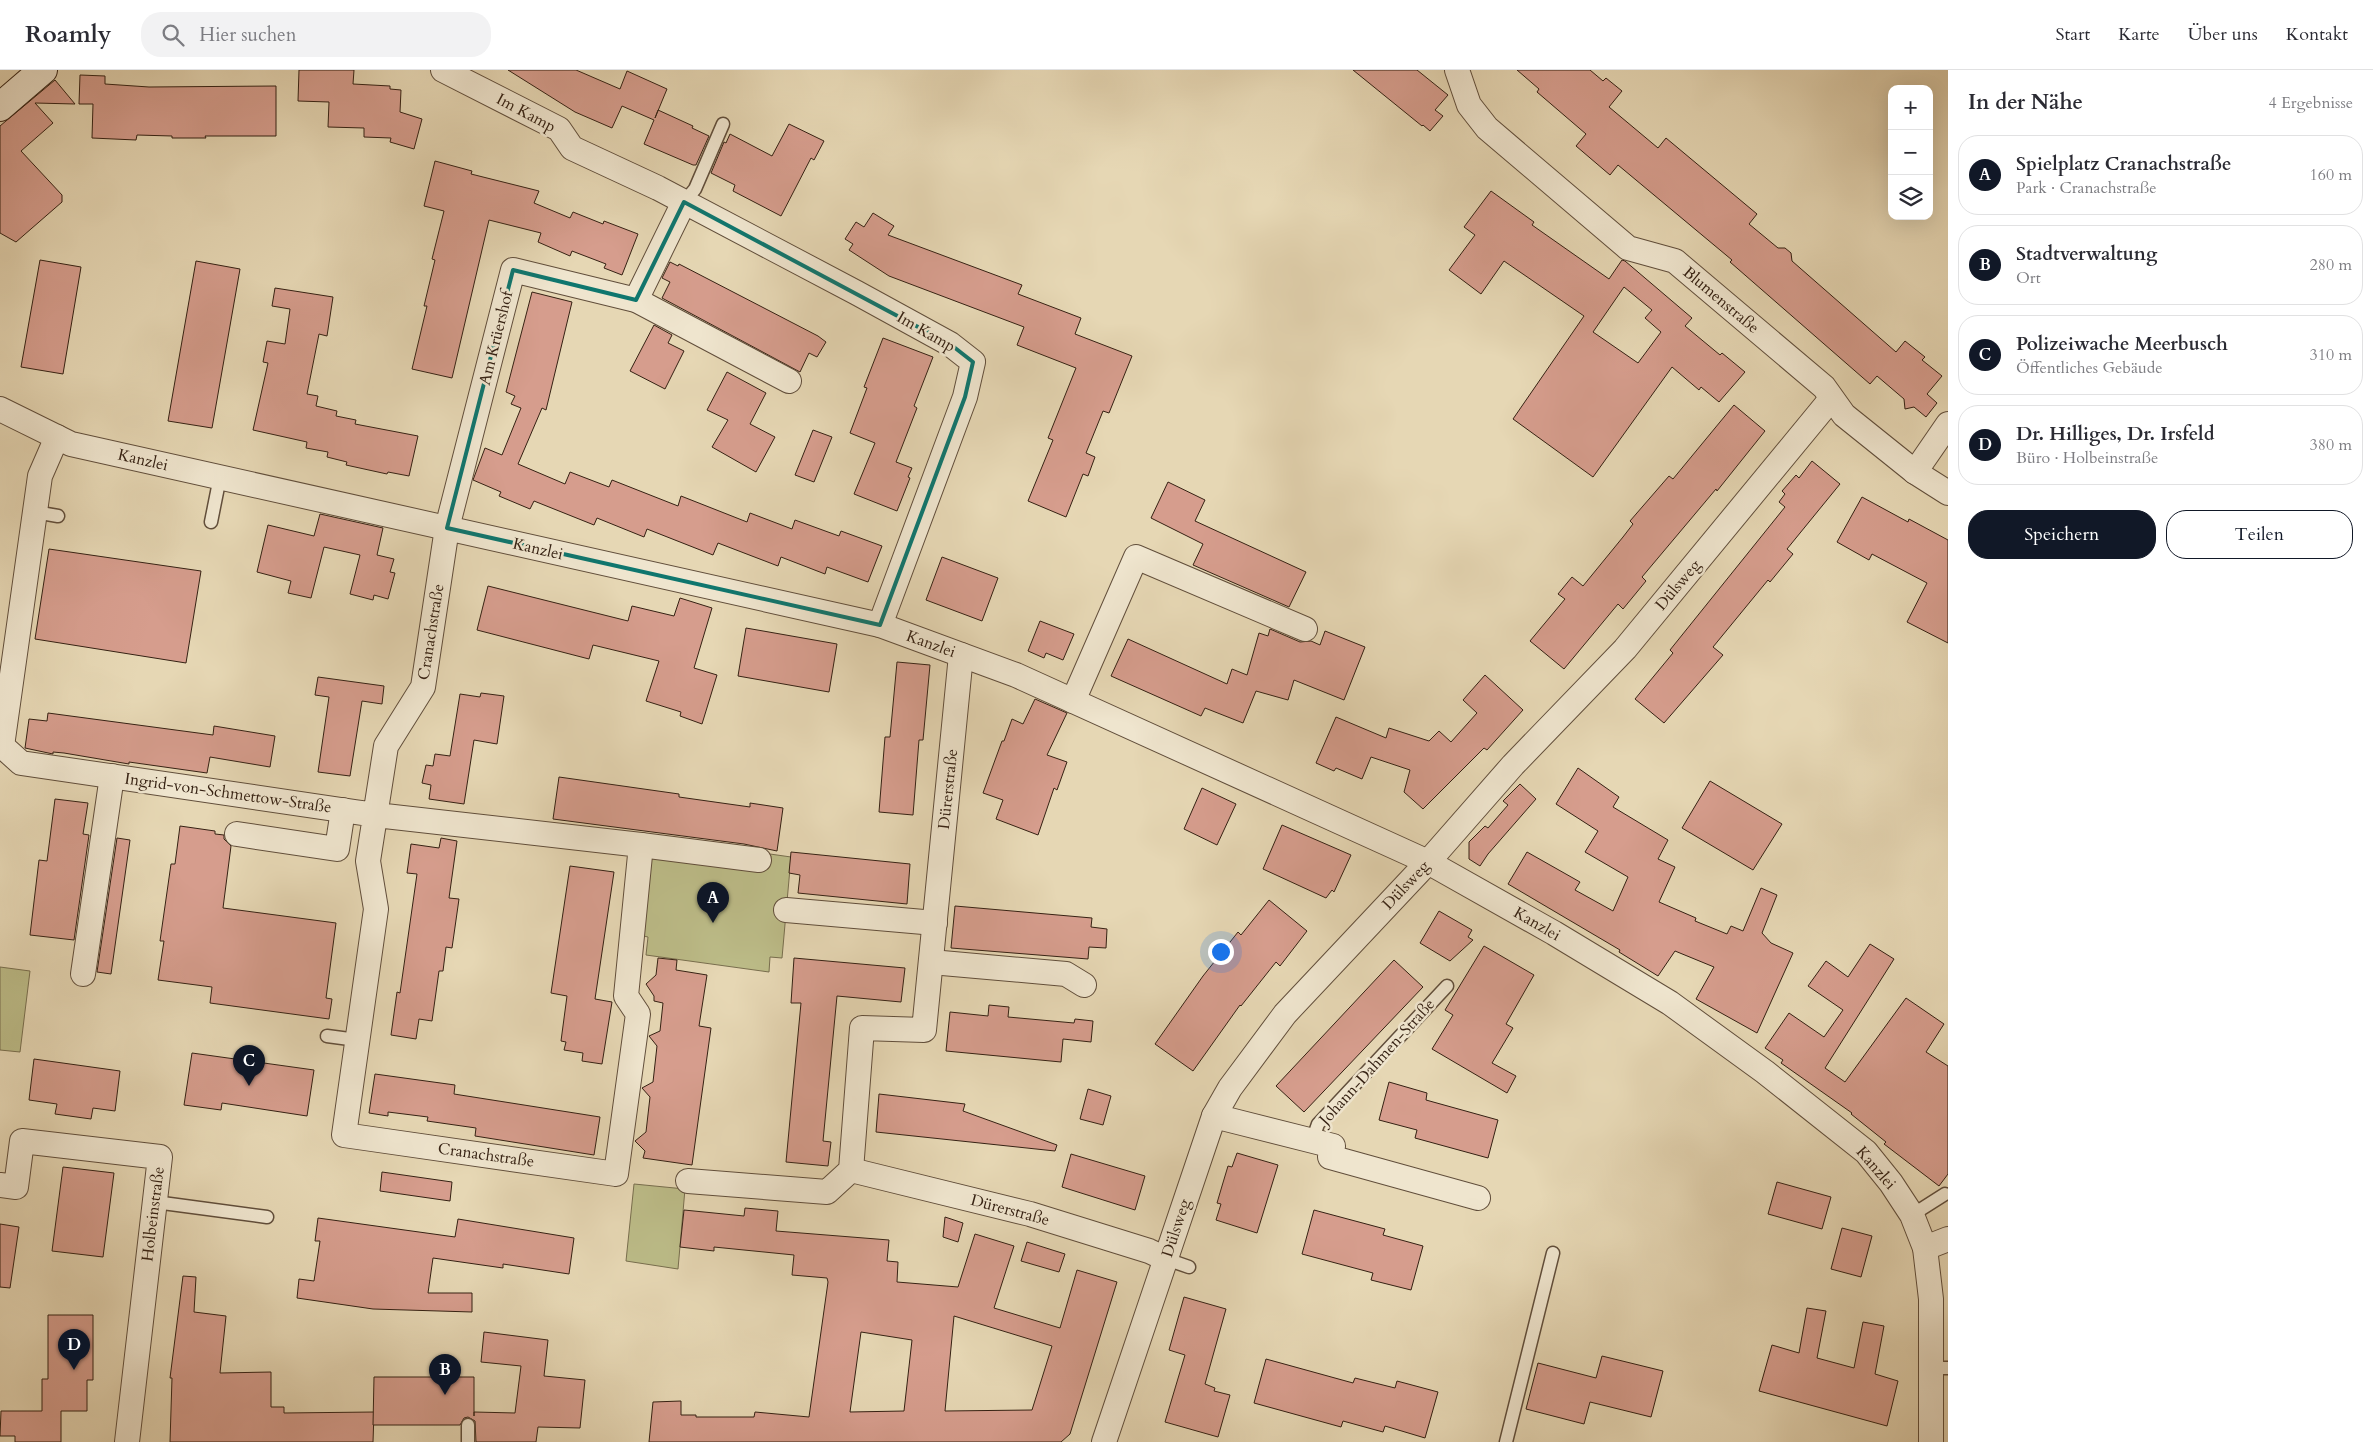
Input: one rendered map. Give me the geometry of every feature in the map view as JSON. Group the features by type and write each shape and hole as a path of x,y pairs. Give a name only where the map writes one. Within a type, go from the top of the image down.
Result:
{"main road":[{"path":"0,107 43,70"}],"street":[{"name":"Im Kamp","path":"443,70 559,129 572,148 684,202 950,344 973,362 965,397 880,625"},
{"name":"Blumenstraße","path":"1457,70 1469,105 1488,128 1628,248 1675,262 1824,387 1844,415 1915,472 1948,493"},
{"path":"684,202 636,300 789,381"},
{"name":"Am Krüershof","path":"447,528 513,270 636,300"},
{"name":"Dülsweg","path":"1104,1442 1214,1116 1230,1088 1285,1014 1428,862 1513,765 1625,649 1831,399"},
{"name":"Kanzlei","path":"0,409 71,444 714,590 880,625 1016,675 1428,862 1554,933 1670,1003 1765,1072 1866,1152 1891,1183 1912,1215 1925,1248 1940,1368 1931,1442"},
{"path":"1915,472 1948,424"},
{"name":"Ingrid-von-Schmettow-Straße","path":"57,437 40,476 46,514 3,717 1,746 21,763 376,815"},
{"name":"Cranachstraße","path":"447,528 423,688 386,746 368,862 376,909 344,1135 616,1174 638,1014 626,996 641,845"},
{"path":"1073,701 1136,557 1304,630"},
{"name":"Dürerstraße","path":"961,654 924,1030 862,1028 851,1170 1030,1214 1149,1251 1166,1259"},
{"name":"Ingrid-von-Schmettow-Straße","path":"83,974 112,776"},
{"name":"Ingrid-von-Schmettow-Straße","path":"237,834 337,849 343,810"},
{"path":"376,815 759,860"},
{"path":"786,910 935,923"},
{"path":"931,962 1066,974 1084,985"},
{"name":"Johann-Dahmen-Straße","path":"1214,1116 1333,1146 1330,1157 1478,1198"},
{"name":"Holbeinstraße","path":"0,1185 16,1187 22,1141 160,1157 127,1442"},
{"path":"688,1181 827,1192 851,1170"},
{"path":"1925,1248 1948,1239"}],"lane":[{"path":"684,202 695,189 723,124"},
{"path":"212,522 220,477"},
{"name":"Johann-Dahmen-Straße","path":"1312,1141 1318,1124 1447,986"},
{"path":"327,1036 356,1040"},
{"path":"1912,1215 1945,1194"},
{"path":"155,1202 267,1217"},
{"path":"1506,1442 1553,1253"},
{"path":"1166,1259 1190,1266"},
{"path":"468,1425 468,1442"}],"highlighted area":[{"path":"684,202 950,344 973,362 965,397 880,625 447,528 513,270 636,300"}],"green space":[{"path":"643,852 763,853 791,857 782,958 770,957 769,972 646,955 648,937 639,935"},
{"path":"0,967 30,971 20,1052 0,1050"},
{"path":"634,1184 685,1189 678,1269 626,1261"}],"building":[{"path":"299,70 354,70 353,84 390,86 390,89 401,90 400,112 422,119 414,149 390,142 391,138 364,137 364,128 328,127 329,102 298,101"},
{"path":"508,70 576,70 620,89 627,71 667,89 658,110 693,126 692,128 709,136 696,165 693,165 644,144 654,120 622,106 612,128 575,112"},
{"path":"1353,70 1417,70 1448,95 1435,110 1443,116 1430,131"},
{"path":"1517,70 1590,70 1603,81 1606,78 1622,91 1609,107 1658,148 1666,138 1757,214 1749,224 1778,248 1785,248 1791,253 1792,261 1896,352 1905,341 1925,357 1922,360 1942,376 1927,394 1937,403 1926,417 1914,407 1905,409 1904,399 1877,376 1870,384 1730,262 1732,260 1618,165 1610,175 1576,146 1586,134 1537,92 1539,89"},
{"path":"80,75 105,76 105,84 149,87 276,86 276,136 172,138 172,136 137,135 136,140 92,138 93,104 79,104"},
{"path":"55,80 75,104 35,103 53,123 21,151 62,195 62,202 16,242 0,233 0,126"},
{"path":"789,124 824,141 814,160 811,158 781,216 733,191 735,185 711,173 724,142 726,143 730,134 772,156"},
{"path":"435,161 472,171 471,174 539,191 534,203 570,218 573,212 603,224 604,221 638,234 622,275 604,268 606,264 572,251 570,256 538,242 541,233 489,220 452,378 412,369 427,306 424,306 435,260 432,259 444,211 424,206"},
{"path":"1491,191 1534,222 1532,225 1609,279 1622,260 1625,261 1692,318 1685,326 1720,355 1722,353 1745,372 1719,402 1701,387 1699,390 1672,367 1593,477 1513,419 1584,316 1504,261 1481,294 1449,270 1475,235 1464,227","holes":["1624,287 1652,310 1645,318 1661,332 1638,363 1593,332"]},
{"path":"873,213 894,226 888,235 1022,285 1018,294 1081,318 1075,334 1132,356 1109,413 1103,411 1086,453 1095,457 1088,476 1083,474 1066,517 1028,501 1053,440 1048,438 1076,368 1017,345 1024,327 889,276 849,250 853,244 845,239 856,222 864,227"},
{"path":"40,260 81,267 63,374 21,367"},
{"path":"196,261 240,269 212,428 168,421"},
{"path":"670,262 678,266 679,264 818,336 826,342 817,357 809,353 800,372 662,298 670,282 662,278"},
{"path":"275,288 333,297 327,336 319,334 307,394 318,396 316,406 337,411 336,416 356,420 355,424 418,436 409,476 388,472 387,474 346,465 347,462 327,457 328,452 306,448 307,442 253,430 268,363 263,362 267,341 285,344 290,309 272,306"},
{"path":"532,292 572,302 546,410 542,408 518,464 565,484 570,472 609,487 612,480 678,506 681,496 747,522 750,513 792,529 795,520 839,536 841,531 882,546 868,582 827,567 825,574 781,557 778,566 718,543 713,555 647,529 644,537 597,518 594,525 534,501 530,509 499,496 501,492 473,480 485,448 502,455 521,408 511,404 515,396 506,392"},
{"path":"654,325 672,335 668,343 684,351 665,389 630,371"},
{"path":"883,338 933,357 914,406 917,408 896,462 912,468 897,511 854,494 875,443 850,433 867,388 864,387"},
{"path":"727,372 766,393 750,424 775,437 756,472 712,447 728,420 707,410"},
{"path":"1734,405 1765,431 1717,491 1716,489 1642,577 1646,581 1623,609 1618,604 1564,669 1530,641 1565,599 1558,594 1572,577 1583,586 1633,524 1630,521 1669,476 1673,479"},
{"path":"813,430 832,437 814,482 795,475"},
{"path":"1812,461 1840,484 1787,549 1793,554 1770,582 1768,580 1713,647 1723,655 1664,723 1635,699 1673,653 1670,650 1785,507 1779,502 1785,494 1782,491 1796,475 1799,478"},
{"path":"1168,482 1205,500 1195,521 1306,572 1289,607 1193,565 1203,544 1151,518"},
{"path":"1862,497 1908,522 1909,519 1948,540 1948,643 1907,622 1927,583 1872,554 1869,560 1837,542"},
{"path":"320,514 383,528 377,555 394,559 390,572 395,573 388,599 374,595 373,600 350,594 360,555 324,547 311,598 288,593 291,581 257,572 268,525 314,536"},
{"path":"49,549 201,571 186,663 35,639"},
{"path":"942,557 998,578 982,621 926,600"},
{"path":"488,586 628,621 632,606 674,616 680,598 712,608 694,668 717,675 702,724 680,716 681,712 646,701 659,661 593,645 589,659 477,630"},
{"path":"1040,621 1074,634 1063,660 1046,653 1044,658 1028,651"},
{"path":"746,628 837,644 829,692 738,676"},
{"path":"1270,629 1300,642 1311,641 1320,645 1325,631 1365,647 1344,700 1294,680 1288,700 1256,691 1243,723 1205,708 1201,716 1111,676 1128,639 1227,684 1232,669 1247,675 1259,633 1268,636"},
{"path":"897,662 930,665 923,740 919,740 913,815 879,812 885,737 890,737"},
{"path":"1485,675 1523,710 1487,750 1484,748 1423,809 1404,792 1410,770 1371,757 1362,779 1336,768 1334,771 1316,763 1336,717 1386,738 1389,728 1429,741 1439,731 1451,742 1477,713 1463,700"},
{"path":"318,677 384,686 382,704 362,701 350,776 318,772 329,697 315,695"},
{"path":"481,693 504,696 497,744 474,740 464,804 429,799 431,785 422,783 426,765 433,766 435,754 450,756 460,694 480,697"},
{"path":"1035,699 1067,713 1047,755 1067,762 1057,790 1054,788 1038,835 996,819 1003,800 983,793 1012,719 1023,724"},
{"path":"48,713 213,735 214,726 275,736 270,767 210,757 207,773 129,762 129,764 64,753 53,752 53,754 25,748 29,719 47,721"},
{"path":"1578,768 1619,797 1613,807 1668,840 1658,859 1675,867 1659,902 1696,918 1695,921 1727,934 1731,926 1743,931 1761,888 1777,895 1762,933 1771,943 1793,953 1757,1033 1696,999 1714,967 1675,951 1658,976 1619,952 1620,950 1508,884 1527,852 1580,882 1575,890 1613,911 1628,877 1585,852 1598,831 1556,804"},
{"path":"559,777 679,794 679,797 750,807 750,803 783,808 777,851 744,844 553,819"},
{"path":"1710,781 1782,824 1753,870 1682,828"},
{"path":"1520,784 1536,799 1488,854 1480,866 1469,859 1469,842 1485,826 1488,828 1508,805 1503,801"},
{"path":"1202,788 1236,804 1217,845 1184,829"},
{"path":"55,799 88,803 83,834 89,835 74,940 30,935 39,860 47,861"},
{"path":"1282,825 1351,855 1334,892 1332,890 1326,898 1263,869"},
{"path":"180,826 215,831 215,834 224,835 224,839 231,846 223,908 336,923 326,998 332,999 329,1019 210,1003 212,987 158,980 164,941 160,941 171,864 175,864"},
{"path":"117,838 130,840 111,974 97,972"},
{"path":"441,838 457,841 449,898 459,899 452,948 446,947 443,971 439,971 432,1021 419,1019 416,1039 391,1035 397,992 400,993 417,874 407,873 411,844 439,848"},
{"path":"791,852 910,864 907,904 798,893 800,875 789,873"},
{"path":"570,866 614,872 595,999 612,1002 602,1064 582,1061 583,1053 564,1050 566,1042 561,1041 567,996 551,993"},
{"path":"1269,900 1307,931 1280,966 1276,962 1240,1005 1193,1071 1155,1044 1203,976 1238,932 1241,935"},
{"path":"955,906 1092,918 1091,927 1107,929 1106,948 1089,947 1088,959 951,948"},
{"path":"1439,911 1472,930 1468,937 1473,940 1450,961 1420,943"},
{"path":"1870,944 1894,959 1825,1068 1845,1082 1906,998 1944,1024 1926,1052 1948,1066 1948,1174 1939,1186 1884,1144 1886,1142 1852,1113 1781,1063 1783,1060 1765,1048 1789,1013 1824,1037 1843,1010 1808,986 1826,961 1848,977"},
{"path":"1484,946 1534,975 1506,1024 1513,1028 1492,1063 1516,1076 1507,1093 1432,1049 1453,1015 1445,1010"},
{"path":"658,958 677,960 676,970 707,975 699,1026 711,1028 692,1165 643,1158 645,1151 635,1141 646,1132 650,1097 642,1088 653,1082 657,1046 649,1036 660,1031 663,1003 654,1001 654,996 646,984 656,975"},
{"path":"794,958 905,968 901,1002 837,996 823,1141 831,1142 828,1166 786,1162 801,1003 791,1003"},
{"path":"1394,960 1423,987 1304,1112 1276,1086"},
{"path":"989,1005 1009,1007 1008,1017 1074,1023 1075,1019 1093,1021 1091,1042 1063,1039 1061,1062 946,1051 950,1012 988,1016"},
{"path":"192,1053 314,1070 307,1116 222,1103 221,1110 184,1105"},
{"path":"34,1059 120,1071 115,1111 93,1108 91,1119 55,1114 57,1104 29,1100"},
{"path":"375,1074 455,1085 454,1094 600,1117 594,1155 475,1136 476,1128 427,1121 428,1117 388,1112 388,1116 369,1113"},
{"path":"1389,1082 1427,1093 1426,1100 1498,1120 1488,1158 1415,1138 1417,1130 1379,1120"},
{"path":"1088,1089 1111,1096 1103,1125 1080,1119"},
{"path":"879,1094 965,1104 963,1111 1057,1145 1055,1151 876,1132"},
{"path":"1237,1153 1278,1165 1257,1233 1216,1220 1221,1204 1217,1203 1228,1166 1232,1167"},
{"path":"1071,1154 1145,1176 1135,1210 1062,1187"},
{"path":"63,1167 114,1173 103,1257 52,1251"},
{"path":"382,1172 452,1182 450,1201 380,1191"},
{"path":"1777,1182 1831,1197 1822,1229 1768,1214"},
{"path":"745,1208 778,1211 776,1231 889,1240 887,1261 898,1262 897,1282 958,1287 975,1234 1014,1246 994,1308 1060,1328 1077,1270 1117,1282 1070,1434 1061,1442 649,1442 653,1402 681,1401 681,1415 696,1415 696,1417 754,1417 755,1412 809,1417 828,1282 827,1278 792,1275 794,1255 714,1247 714,1251 680,1247 684,1210 744,1216","holes":["954,1316 1052,1346 1032,1410 945,1411","861,1332 912,1340 904,1411 850,1412"]},
{"path":"1314,1210 1385,1229 1383,1235 1423,1246 1411,1290 1371,1280 1373,1273 1302,1254"},
{"path":"945,1217 963,1223 958,1242 943,1237"},
{"path":"318,1218 455,1237 458,1219 574,1238 569,1274 503,1264 503,1268 433,1258 428,1293 472,1293 472,1312 373,1309 297,1298 299,1279 314,1281 320,1241 315,1241"},
{"path":"0,1224 19,1227 10,1288 0,1287"},
{"path":"1842,1228 1872,1236 1861,1277 1831,1269"},
{"path":"1027,1242 1065,1254 1059,1272 1021,1261"},
{"path":"183,1276 196,1277 194,1312 226,1316 220,1373 271,1372 271,1407 284,1407 284,1413 374,1412 373,1442 170,1442 172,1378 170,1378"},
{"path":"1184,1297 1226,1309 1205,1384 1215,1388 1214,1391 1230,1395 1218,1437 1165,1422 1185,1355 1169,1350"},
{"path":"1807,1308 1826,1311 1817,1358 1854,1368 1863,1322 1884,1326 1875,1374 1898,1381 1887,1426 1759,1391 1772,1345 1799,1353"},
{"path":"48,1315 93,1315 93,1380 87,1380 87,1411 61,1411 61,1442 15,1442 15,1436 0,1436 1,1411 42,1411 42,1379 48,1379"},
{"path":"484,1332 548,1340 544,1376 585,1380 580,1428 538,1427 536,1442 476,1442 475,1421 468,1417 464,1418 460,1425 373,1425 374,1377 474,1377 474,1412 515,1413 521,1366 481,1362"},
{"path":"1602,1356 1663,1371 1651,1417 1590,1402 1584,1424 1526,1409 1538,1363 1596,1378"},
{"path":"1266,1359 1353,1383 1355,1378 1395,1388 1397,1381 1438,1392 1425,1438 1385,1426 1383,1432 1343,1421 1341,1427 1254,1403"}],"place":[{"name":"Spielplatz Cranachstraße","path":"713,923"},
{"name":"Polizeiwache Meerbusch","path":"249,1086"},
{"name":"Dr. Hilliges, Dr. Irsfeld","path":"74,1370"},
{"name":"Stadtverwaltung","path":"445,1395"}]}
